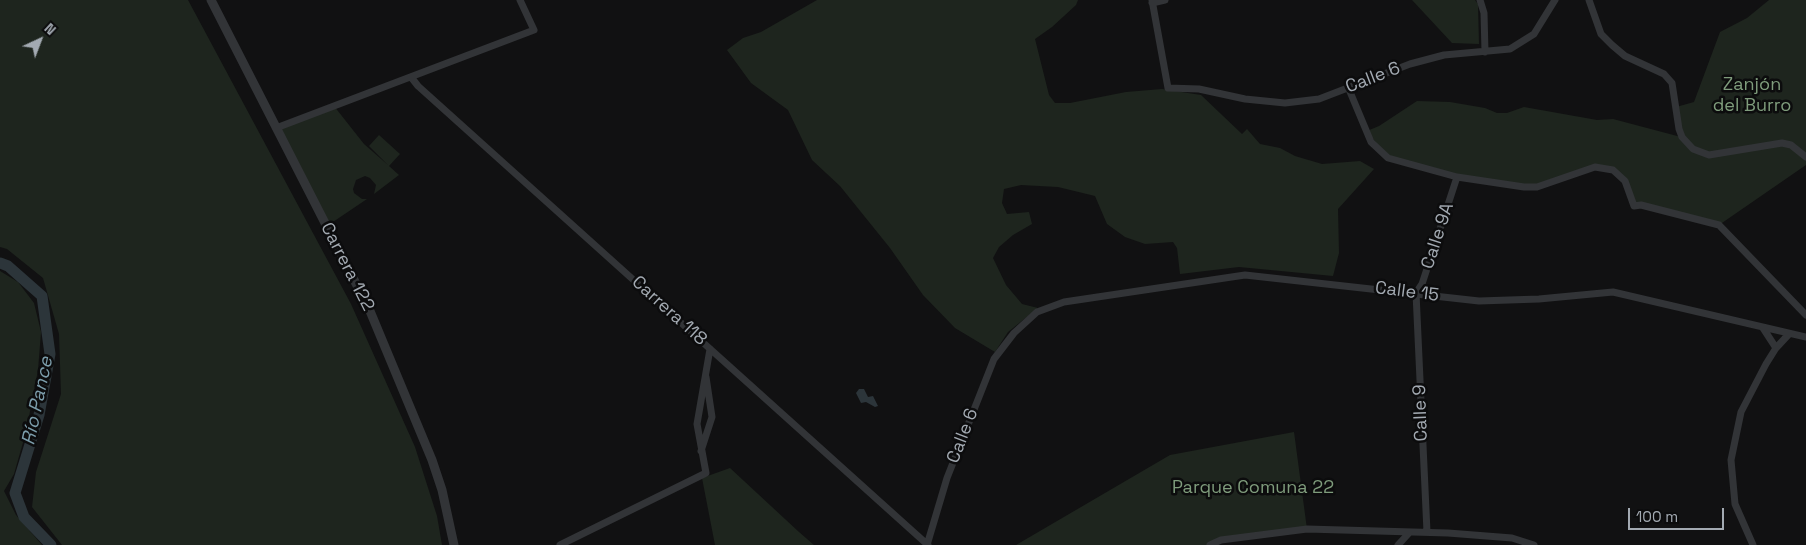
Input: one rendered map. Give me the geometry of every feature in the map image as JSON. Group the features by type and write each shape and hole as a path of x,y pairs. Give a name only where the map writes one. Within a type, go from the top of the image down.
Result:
{"street":[{"name":"Carrera 122","path":"211,0 355,278 370,311 432,460 444,498 454,545"},
{"path":"276,128 534,30 520,0"},
{"path":"1152,1 1165,0"},
{"path":"1480,0 1484,13 1485,52"},
{"name":"Calle 6","path":"1152,1 1168,88 1199,89 1245,99 1286,103 1319,99 1410,64 1444,55 1510,49 1534,34 1555,0"},
{"path":"1590,0 1601,34 1625,56 1664,74 1672,83 1679,129 1682,137 1693,149 1709,155 1782,143 1791,145 1806,157"},
{"name":"Carrera 118","path":"411,77 927,545"},
{"path":"1348,87 1371,142 1377,150 1388,158 1457,177 1524,187 1537,187 1595,167 1613,170 1625,181 1634,206 1641,205 1719,225 1806,315"},
{"name":"Calle 9A","path":"1416,293 1422,284 1457,177"},
{"name":"Calle 15","path":"1014,333 1037,312 1064,302 1245,275 1479,301 1539,299 1613,292 1789,334 1806,336"},
{"name":"Calle 9","path":"1416,293 1427,532"},
{"path":"1763,328 1776,348"},
{"name":"Calle 6","path":"927,545 946,478 981,388 994,359 1014,333"},
{"path":"1753,545 1735,504 1731,460 1742,412 1776,348 1789,334"},
{"path":"560,545 706,473 697,424 710,349"},
{"path":"701,452 712,417 705,371"},
{"path":"1211,545 1221,540 1307,529 1427,532 1512,538 1534,545"},
{"path":"1398,545 1408,533"}],"green space":[{"path":"0,0 188,0 351,304 415,447 437,516 442,545 62,545 32,507 36,472 61,394 59,334 43,278 7,249 0,247"},
{"path":"817,0 1078,0 1076,5 1052,27 1035,39 1049,95 1055,103 1070,103 1126,92 1162,89 1201,95 1242,134 1247,129 1260,144 1280,148 1295,156 1322,164 1360,161 1374,169 1338,209 1339,253 1333,276 1239,267 1180,274 1177,248 1173,242 1145,244 1125,237 1107,224 1095,196 1058,187 1021,185 1004,189 1002,203 1007,214 1029,212 1032,224 1013,235 999,247 993,258 1006,285 1022,304 1038,308 1008,332 995,352 955,328 923,295 890,248 840,186 812,160 788,110 751,83 727,50 743,38 761,32"},
{"path":"1412,0 1475,0 1478,4 1479,44 1452,43"},
{"name":"Zanjón del Burro","path":"1769,0 1806,0 1806,165 1719,225 1634,206 1625,181 1613,170 1595,167 1537,187 1457,177 1388,158 1367,131 1379,126 1417,101 1450,102 1485,108 1497,113 1507,113 1524,107 1597,120 1613,119 1681,137 1676,107 1694,102 1720,32 1747,18"},
{"path":"334,106 364,144 388,165 369,146 379,135 400,154 389,166 399,175 374,194 376,185 370,178 365,176 356,180 353,189 354,193 362,199 367,199 327,226 276,128"},
{"path":"0,271 18,282 34,303 41,332 38,370 26,432 14,474 4,491 16,515 42,545 0,545"},
{"name":"Parque Comuna 22","path":"1294,432 1307,529 1210,545 1016,545 1170,455"},
{"path":"730,468 814,545 715,545 702,478"}],"shaded area":[{"path":"859,389 864,389 868,397 873,396 878,406 875,407 866,402 861,403 856,393"}],"waterway":[{"name":"Río Pance","path":"0,263 8,266 42,296 50,354 39,415 15,493 24,517 51,545"}]}
